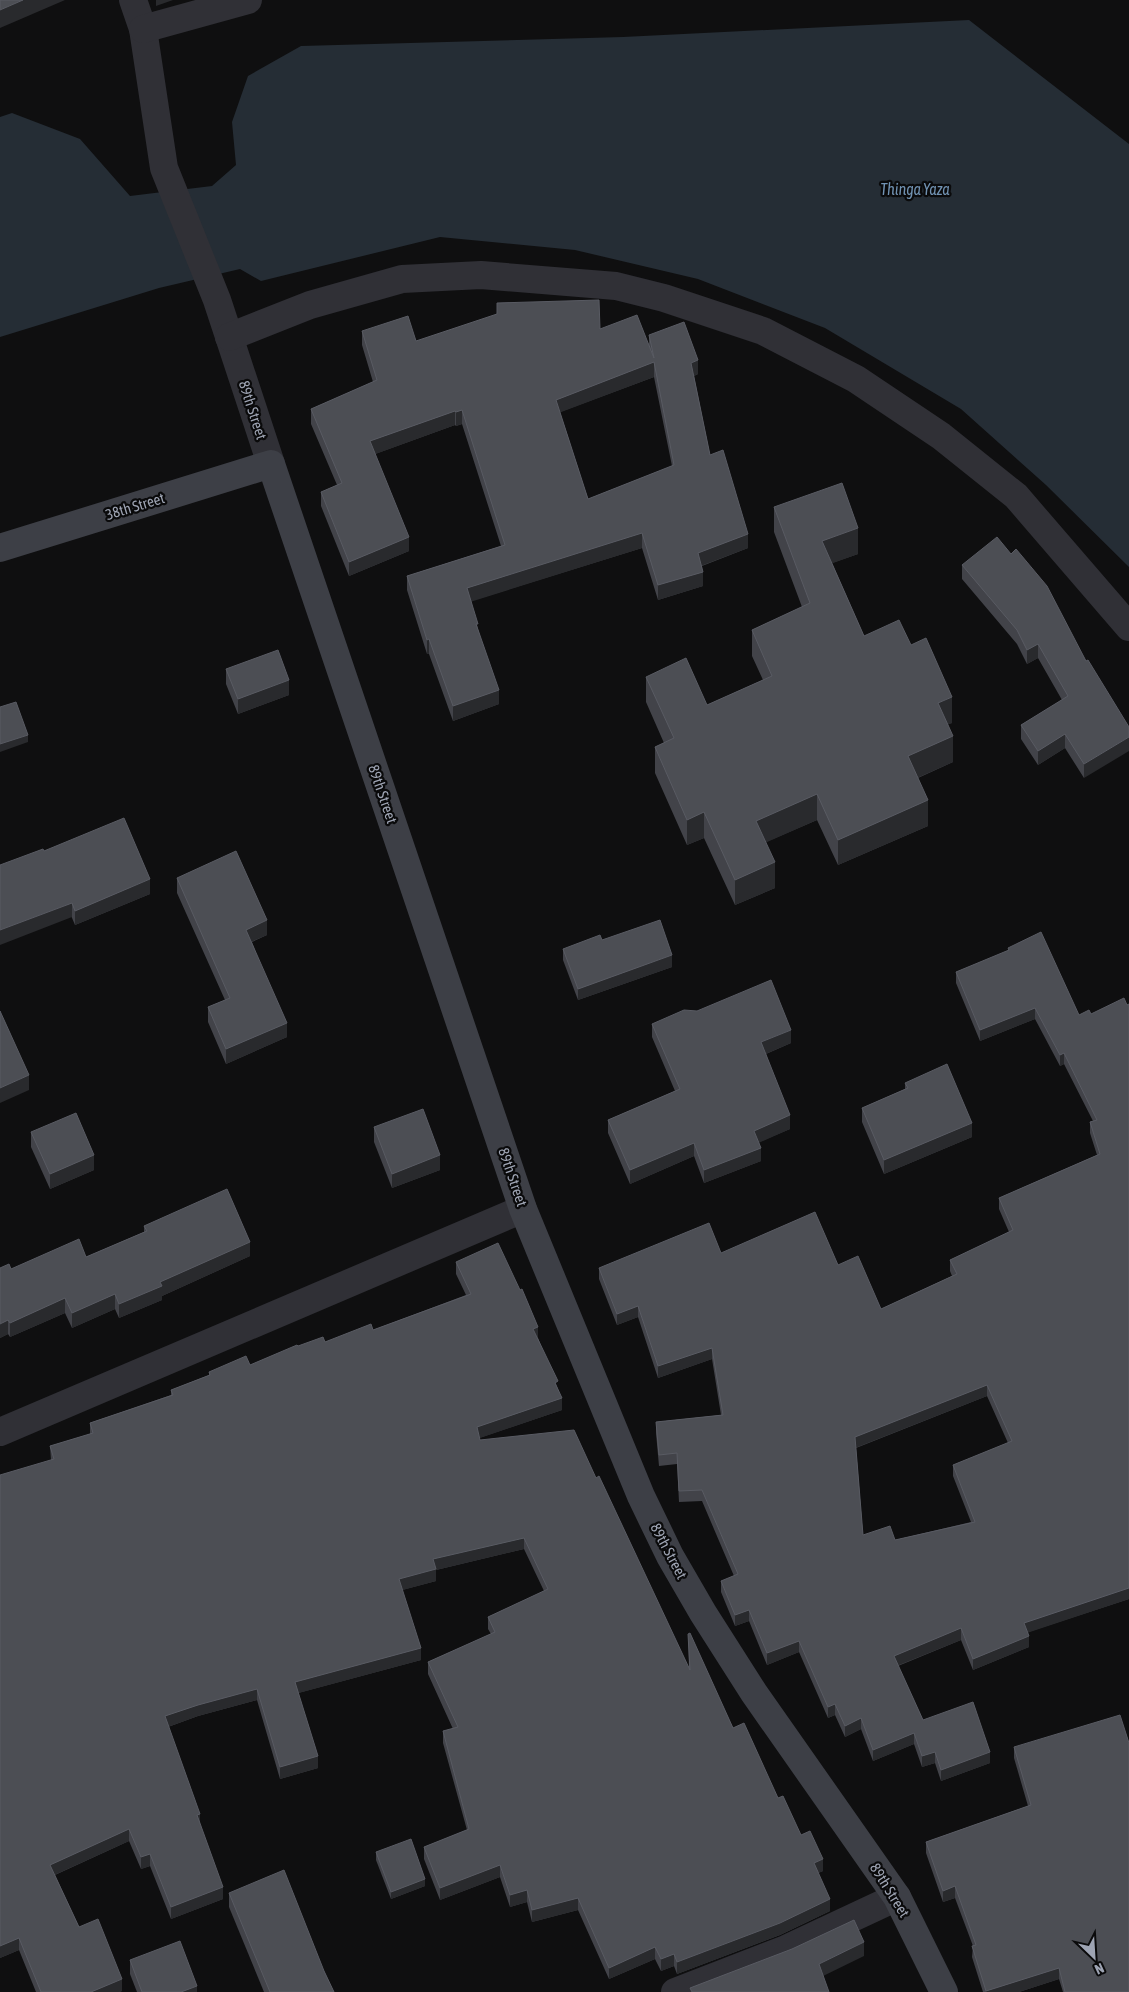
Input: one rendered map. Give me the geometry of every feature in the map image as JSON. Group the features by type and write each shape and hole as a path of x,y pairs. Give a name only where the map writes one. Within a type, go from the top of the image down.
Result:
{"main road":[{"name":"38th Street","path":"0,548 271,464"},
{"name":"89th Street","path":"271,464 523,1208 641,1496 670,1556 748,1684 897,1897 944,1992"}],"street":[{"name":"89th Street","path":"134,0 144,29 164,168 216,300 271,464"},
{"path":"144,29 248,0"},
{"path":"229,337 310,305 402,279 481,275 616,286 664,298 763,332 856,379 941,436 1016,496 1129,627"},
{"path":"0,1432 523,1208"},
{"path":"675,1992 786,1949 897,1897"}],"water":[{"name":"Thinga Yaza","path":"969,20 1129,144 1129,567 1046,485 961,409 825,328 698,279 575,250 440,237 261,281 240,269 159,288 0,337 0,117 12,113 80,139 130,196 212,186 236,165 232,122 248,76 301,46 623,37"}],"building":[{"path":"0,0 23,0 0,10"},
{"path":"599,300 600,329 637,315 654,358 649,335 684,322 698,360 691,363 710,455 723,450 748,534 698,553 703,572 658,585 642,533 467,588 478,624 476,624 499,690 453,706 429,639 427,640 407,576 505,545 462,410 370,441 409,537 349,562 321,492 342,483 311,409 377,380 362,331 408,316 416,341 497,314 497,303","holes":["654,362 674,465 588,499 556,400"]},
{"path":"842,483 858,528 822,541 864,636 899,620 911,645 926,638 952,697 938,703 953,736 908,756 928,800 838,840 817,794 756,821 775,862 735,880 704,812 687,820 655,747 674,738 646,677 686,658 707,705 772,676 752,630 810,603 774,507"},
{"path":"997,537 1011,554 1016,549 1047,586 1086,661 1088,660 1129,727 1129,737 1084,764 1065,734 1038,751 1021,725 1068,696 1038,644 1027,650 1017,630 962,565"},
{"path":"278,650 289,680 238,699 226,669"},
{"path":"16,702 28,735 0,744 0,707"},
{"path":"124,818 150,879 75,911 72,903 0,930 0,865 43,849 44,851"},
{"path":"236,851 267,920 246,930 287,1023 226,1049 208,1007 230,998 177,878"},
{"path":"660,920 672,955 578,989 563,949 600,935 602,940"},
{"path":"1041,932 1079,1015 1089,1010 1091,1014 1124,998 1127,1005 1129,1004 1129,1588 1024,1623 1029,1636 973,1659 961,1628 894,1656 923,1720 973,1702 990,1752 941,1770 935,1752 922,1756 914,1733 873,1750 861,1718 845,1726 835,1704 828,1707 799,1641 767,1653 749,1610 735,1615 721,1581 738,1574 702,1490 679,1491 677,1453 659,1455 656,1422 723,1415 712,1348 658,1366 638,1306 617,1314 599,1268 709,1223 721,1253 815,1212 838,1265 858,1256 881,1309 957,1274 950,1260 1013,1230 999,1198 1100,1154 1090,1122 1097,1120 1064,1053 1060,1055 1035,1008 980,1030 956,972 1009,950 1008,948","holes":["987,1385 1012,1441 953,1465 975,1522 895,1540 890,1526 863,1535 855,1437"]},
{"path":"771,980 791,1030 761,1042 790,1115 754,1131 761,1148 704,1170 694,1143 630,1170 608,1120 680,1089 652,1024 684,1010 697,1011"},
{"path":"0,1011 29,1075 0,1088"},
{"path":"947,1064 972,1123 884,1160 862,1108 908,1088 905,1083"},
{"path":"423,1109 440,1155 392,1174 374,1127"},
{"path":"76,1113 94,1155 50,1174 31,1132"},
{"path":"227,1189 250,1242 160,1282 162,1286 119,1304 115,1294 72,1313 65,1298 10,1323 8,1320 0,1324 0,1268 9,1264 11,1269 79,1239 86,1257 147,1231 144,1226"},
{"path":"498,1243 520,1290 522,1289 538,1327 533,1329 558,1381 555,1383 562,1398 477,1427 480,1440 574,1430 596,1478 599,1476 690,1670 688,1634 690,1633 733,1728 744,1723 778,1798 783,1796 801,1835 810,1831 823,1859 814,1863 830,1899 780,1923 677,1962 674,1954 661,1959 655,1947 609,1968 578,1898 532,1910 527,1890 510,1895 500,1865 440,1888 424,1847 469,1829 443,1731 458,1727 428,1662 495,1632 488,1617 548,1589 524,1538 433,1559 436,1569 399,1579 421,1648 295,1682 318,1756 280,1767 257,1689 165,1716 200,1814 197,1815 223,1887 171,1907 150,1854 141,1857 129,1829 50,1865 79,1927 98,1919 122,1979 91,1992 41,1992 19,1938 0,1946 0,1475 54,1459 50,1446 93,1433 90,1423 173,1395 171,1390 210,1375 209,1372 246,1356 250,1365 297,1345 323,1337 325,1342 371,1324 373,1330 471,1294 456,1262"},
{"path":"1120,1715 1129,1743 1129,1992 1065,1992 1059,1968 986,1991 972,1946 976,1945 955,1886 943,1891 926,1842 1031,1805 1014,1747"},
{"path":"411,1839 425,1879 391,1892 376,1852"},
{"path":"284,1870 334,1992 270,1992 229,1893"},
{"path":"854,1920 864,1942 819,1964 829,1992 692,1992 690,1988 792,1949"},
{"path":"180,1941 197,1986 181,1992 142,1992 130,1960"}]}
